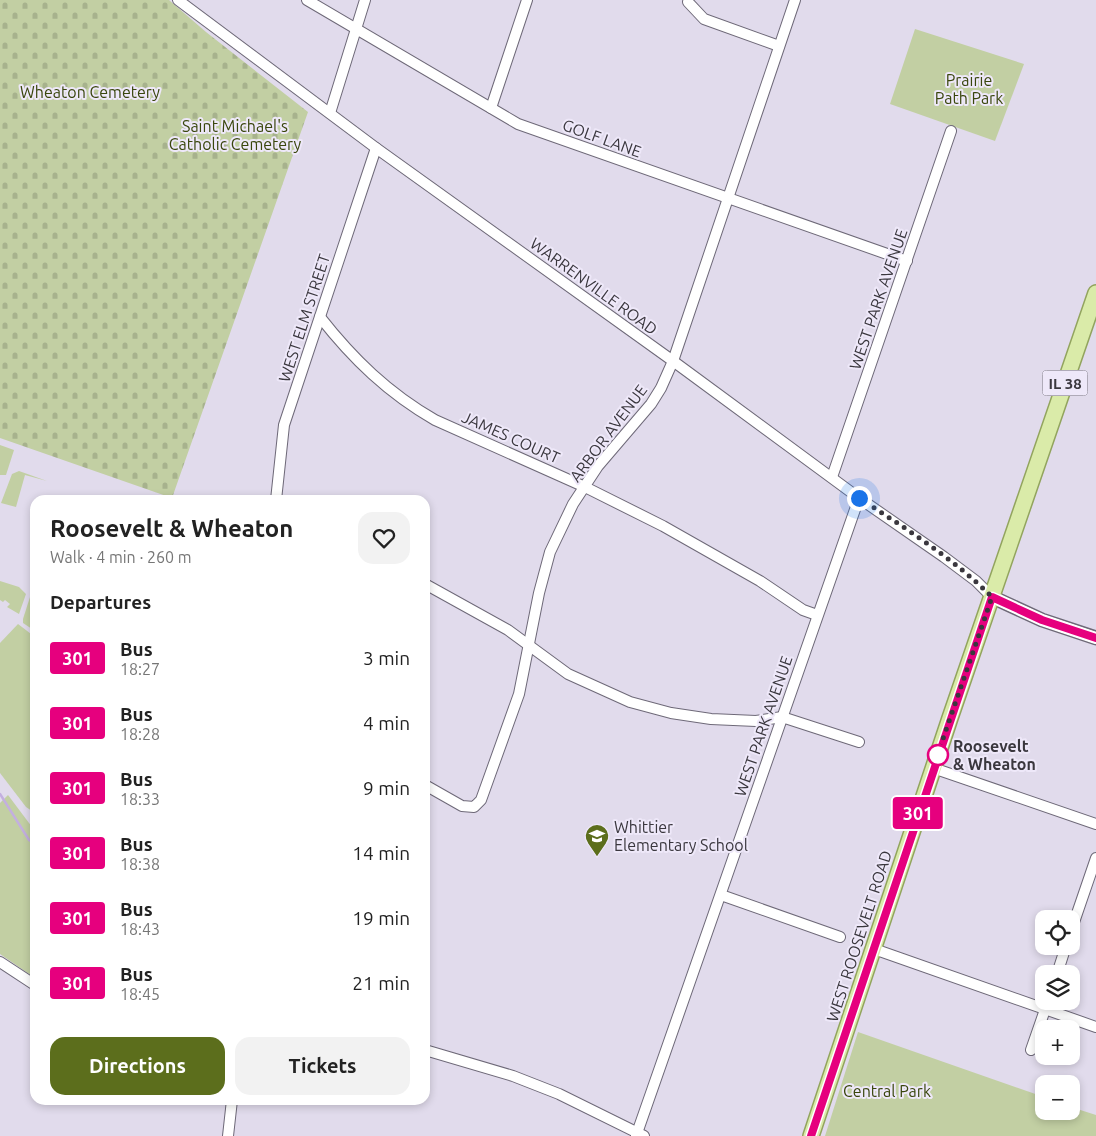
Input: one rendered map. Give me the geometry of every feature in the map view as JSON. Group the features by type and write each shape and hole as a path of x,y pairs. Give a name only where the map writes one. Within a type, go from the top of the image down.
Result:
{"main road":[{"name":"WEST ROOSEVELT ROAD","path":"811,1136 933,768 1096,293"}],"street":[{"name":"WARRENVILLE ROAD","path":"178,0 376,148 673,361 859,498 944,557 976,581 992,597"},
{"name":"GOLF LANE","path":"307,0 518,124 907,261"},
{"path":"330,113 365,0"},
{"path":"491,108 527,0"},
{"name":"ARBOR AVENUE","path":"430,788 462,806 474,808 481,800 512,719 530,647 539,593 550,552 573,504 598,466 651,404 673,361 795,0"},
{"path":"688,2 704,18 779,46"},
{"name":"WEST PARK AVENUE","path":"832,477 951,132"},
{"name":"WEST ELM STREET","path":"277,495 284,425 376,148"},
{"name":"JAMES COURT","path":"320,317 349,353 370,374 415,409 435,420 585,487 687,539 760,581 803,610 817,615"},
{"name":"WEST PARK AVENUE","path":"639,1135 817,615 859,498"},
{"path":"430,587 485,616 580,680 639,704 671,713 711,719 756,720 782,717 859,742"},
{"path":"992,597 1042,620 1096,638"},
{"path":"933,768 1096,824"},
{"path":"1078,910 1096,858"},
{"path":"721,895 840,937"},
{"path":"874,949 1035,1001"},
{"path":"0,962 30,982"},
{"path":"1031,1050 1044,1010"},
{"path":"1057,1010 1096,1027"},
{"path":"430,1051 514,1076 559,1094 639,1135"},
{"path":"228,1136 231,1105"}],"green space":[{"path":"0,0 169,0 206,32 308,112 173,495 163,495 0,438"},
{"name":"Prairie Path Park","path":"915,29 1024,64 995,141 890,104"},
{"path":"0,445 14,450 6,475 0,475"},
{"path":"19,471 47,481 25,475 16,507 1,503 12,474"},
{"path":"0,581 19,587 26,594 19,614 7,607 10,604 5,600 3,602 0,600"},
{"path":"30,597 30,628 23,623"},
{"path":"18,624 30,633 30,810 0,773 0,643"},
{"path":"8,795 30,824 30,975 0,954 0,803"},
{"name":"Central Park","path":"858,1032 1035,1094 1035,1120 1080,1120 1080,1110 1096,1115 1096,1136 825,1136"}],"waterway":[{"path":"0,794 30,841"}],"bus line":[{"name":"301","path":"811,1136 992,597 1042,620 1096,638"}],"place":[{"name":"Roosevelt & Wheaton","path":"938,755"},
{"name":"Whittier Elementary School","path":"597,857"}],"route":[{"path":"859,498 944,557 976,581 992,597 936,759 938,755"}],"park label":[{"name":"Wheaton Cemetery","path":"90,92"},
{"name":"Saint Michael's Catholic Cemetery","path":"235,135"}]}
